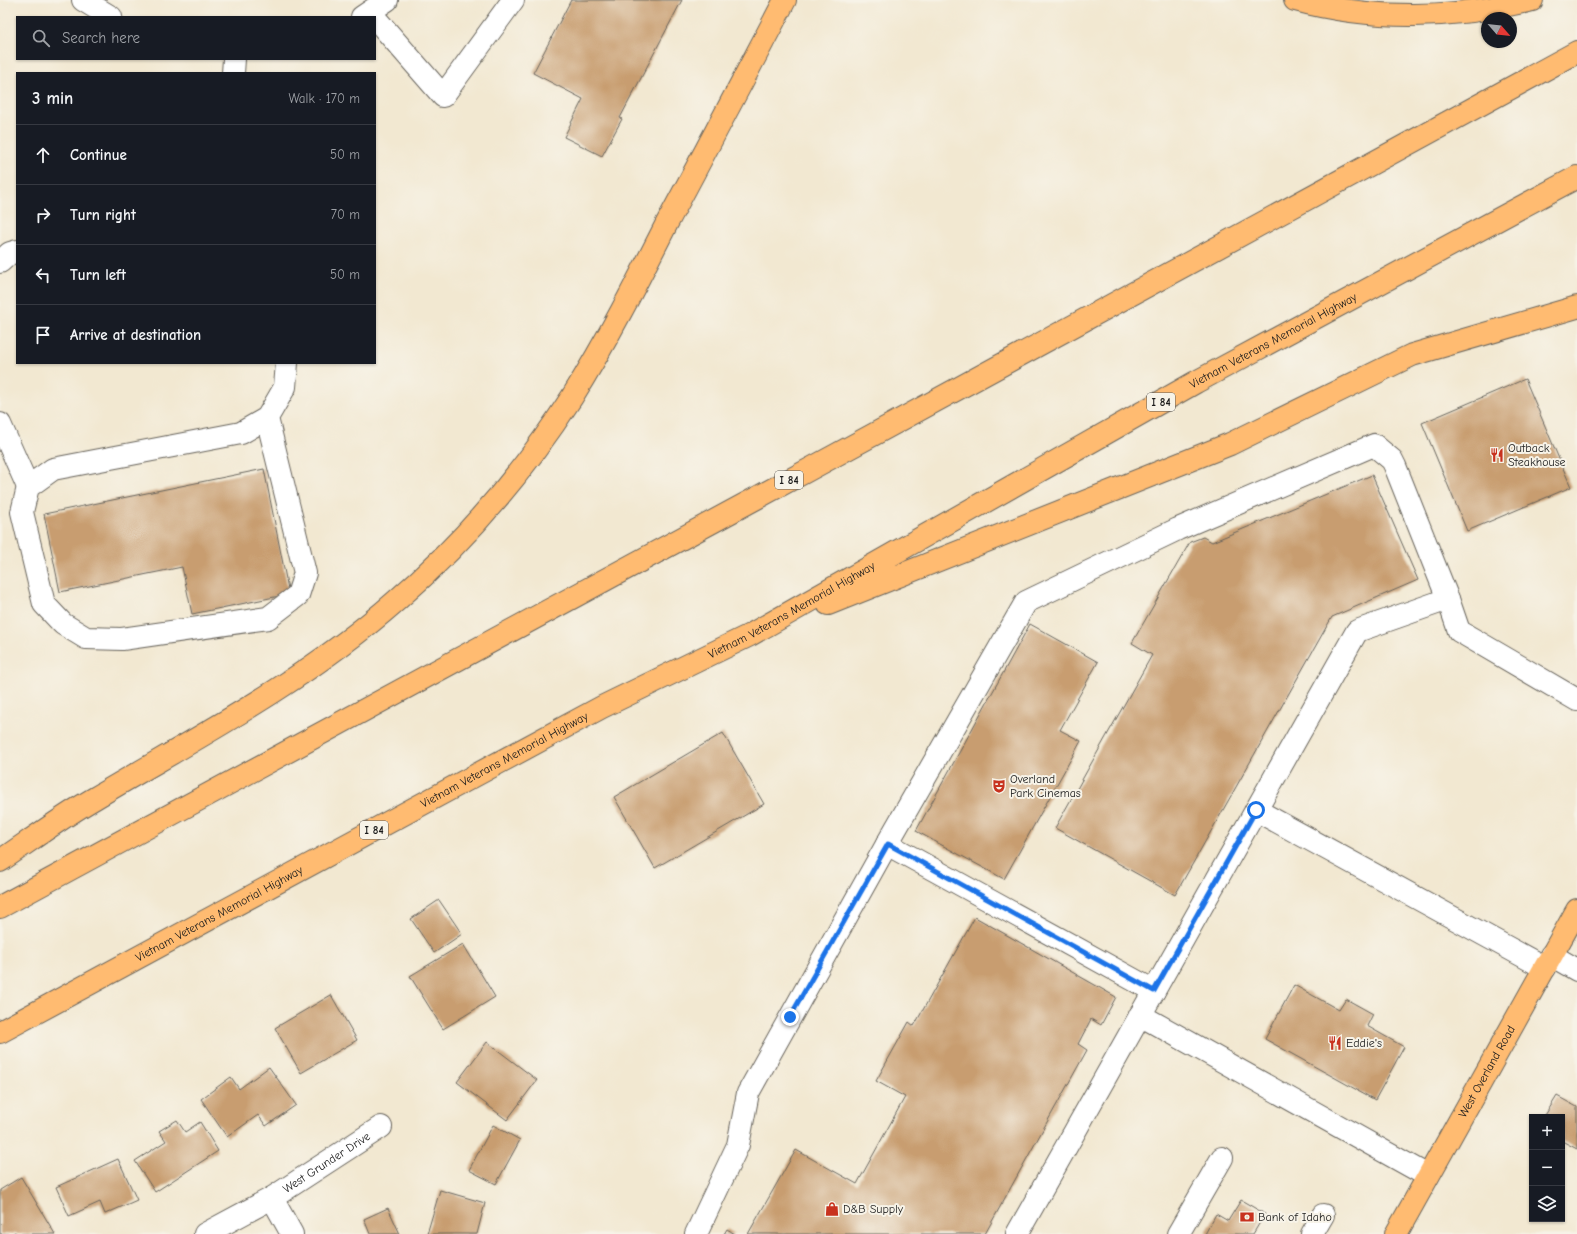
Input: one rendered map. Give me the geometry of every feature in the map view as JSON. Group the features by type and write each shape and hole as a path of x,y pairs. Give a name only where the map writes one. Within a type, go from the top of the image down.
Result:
{"main road":[{"path":"0,861 91,800 220,726 298,676 352,637 396,601 445,555 472,527 504,490 556,421 591,364 622,309 785,0"},
{"path":"1295,0 1343,11 1420,15 1486,9 1532,0"},
{"name":"I 84","path":"0,907 791,480 1577,52"},
{"name":"Vietnam Veterans Memorial Highway","path":"0,1032 602,707 750,634 1196,382 1577,177"},
{"path":"750,634 1230,444 1412,355 1577,307"},
{"name":"West Overland Road","path":"1396,1234 1577,910"}],"street":[{"path":"83,0 109,16"},
{"path":"372,11 442,96 514,0"},
{"path":"233,72 234,60"},
{"path":"0,262 16,251"},
{"path":"28,487 53,469 241,433 267,418 285,386 287,364"},
{"path":"0,424 28,487 22,512 44,604 63,624 86,638 122,639 268,618 298,595 305,573 267,418"},
{"path":"696,1234 738,1145 748,1093 1026,602 1185,526 1374,445 1392,460 1448,599 1459,631 1577,700"},
{"path":"1017,1234 1357,631 1448,599"},
{"path":"1256,810 1548,961 1577,970"},
{"path":"888,844 1154,991"},
{"path":"1140,1015 1428,1176"},
{"name":"West Grunder Drive","path":"205,1234 272,1198 381,1127"},
{"path":"1178,1234 1222,1158"},
{"path":"272,1198 292,1234"}],"building":[{"path":"571,0 682,0 620,118 622,119 602,156 564,137 583,99 533,73"},
{"name":"Outback Steakhouse","path":"1525,379 1571,487 1467,531 1422,423"},
{"path":"264,469 289,594 192,614 182,567 60,592 44,514"},
{"path":"1372,475 1418,580 1332,617 1175,895 1055,828 1152,655 1132,643 1190,542 1203,537 1212,542"},
{"name":"Overland Park Cinemas","path":"1030,624 1098,662 1060,730 1081,741 1004,879 916,831"},
{"path":"723,733 764,804 655,868 614,797"},
{"path":"439,900 462,934 434,953 411,919"},
{"path":"975,917 1116,997 1101,1025 1091,1019 1078,1044 1087,1050 985,1234 748,1234 796,1150 857,1184 905,1097 876,1081 909,1022 914,1026"},
{"path":"463,944 495,997 443,1029 410,976"},
{"name":"Eddie's","path":"1294,985 1339,1010 1346,999 1373,1014 1367,1026 1404,1047 1375,1100 1265,1039"},
{"path":"331,995 357,1040 301,1073 275,1028"},
{"path":"487,1042 537,1080 507,1120 457,1082"},
{"path":"269,1067 296,1105 266,1126 258,1115 227,1137 201,1099 231,1077 239,1089"},
{"path":"1557,1096 1577,1107 1577,1149 1565,1143 1565,1114 1546,1114"},
{"path":"177,1120 185,1132 200,1122 218,1151 155,1192 135,1161 166,1141 159,1131"},
{"path":"493,1125 520,1140 496,1184 469,1170"},
{"path":"118,1159 137,1200 105,1214 100,1202 69,1216 56,1187"},
{"path":"21,1177 55,1234 17,1234 15,1232 12,1234 0,1234 0,1190"},
{"path":"440,1190 485,1203 477,1234 427,1234"},
{"name":"Bank of Idaho","path":"1241,1200 1265,1214 1253,1234 1205,1234 1216,1214 1228,1221"},
{"path":"388,1208 400,1234 370,1234 364,1219"},
{"path":"727,1229 735,1234 724,1234"}],"place":[{"name":"Outback Steakhouse","path":"1497,455"},
{"name":"Overland Park Cinemas","path":"999,786"},
{"name":"Eddie's","path":"1335,1043"},
{"name":"D&B Supply","path":"832,1209"},
{"name":"Bank of Idaho","path":"1247,1217"}],"route":[{"path":"790,1017 888,844 1154,991 1256,810"}]}
